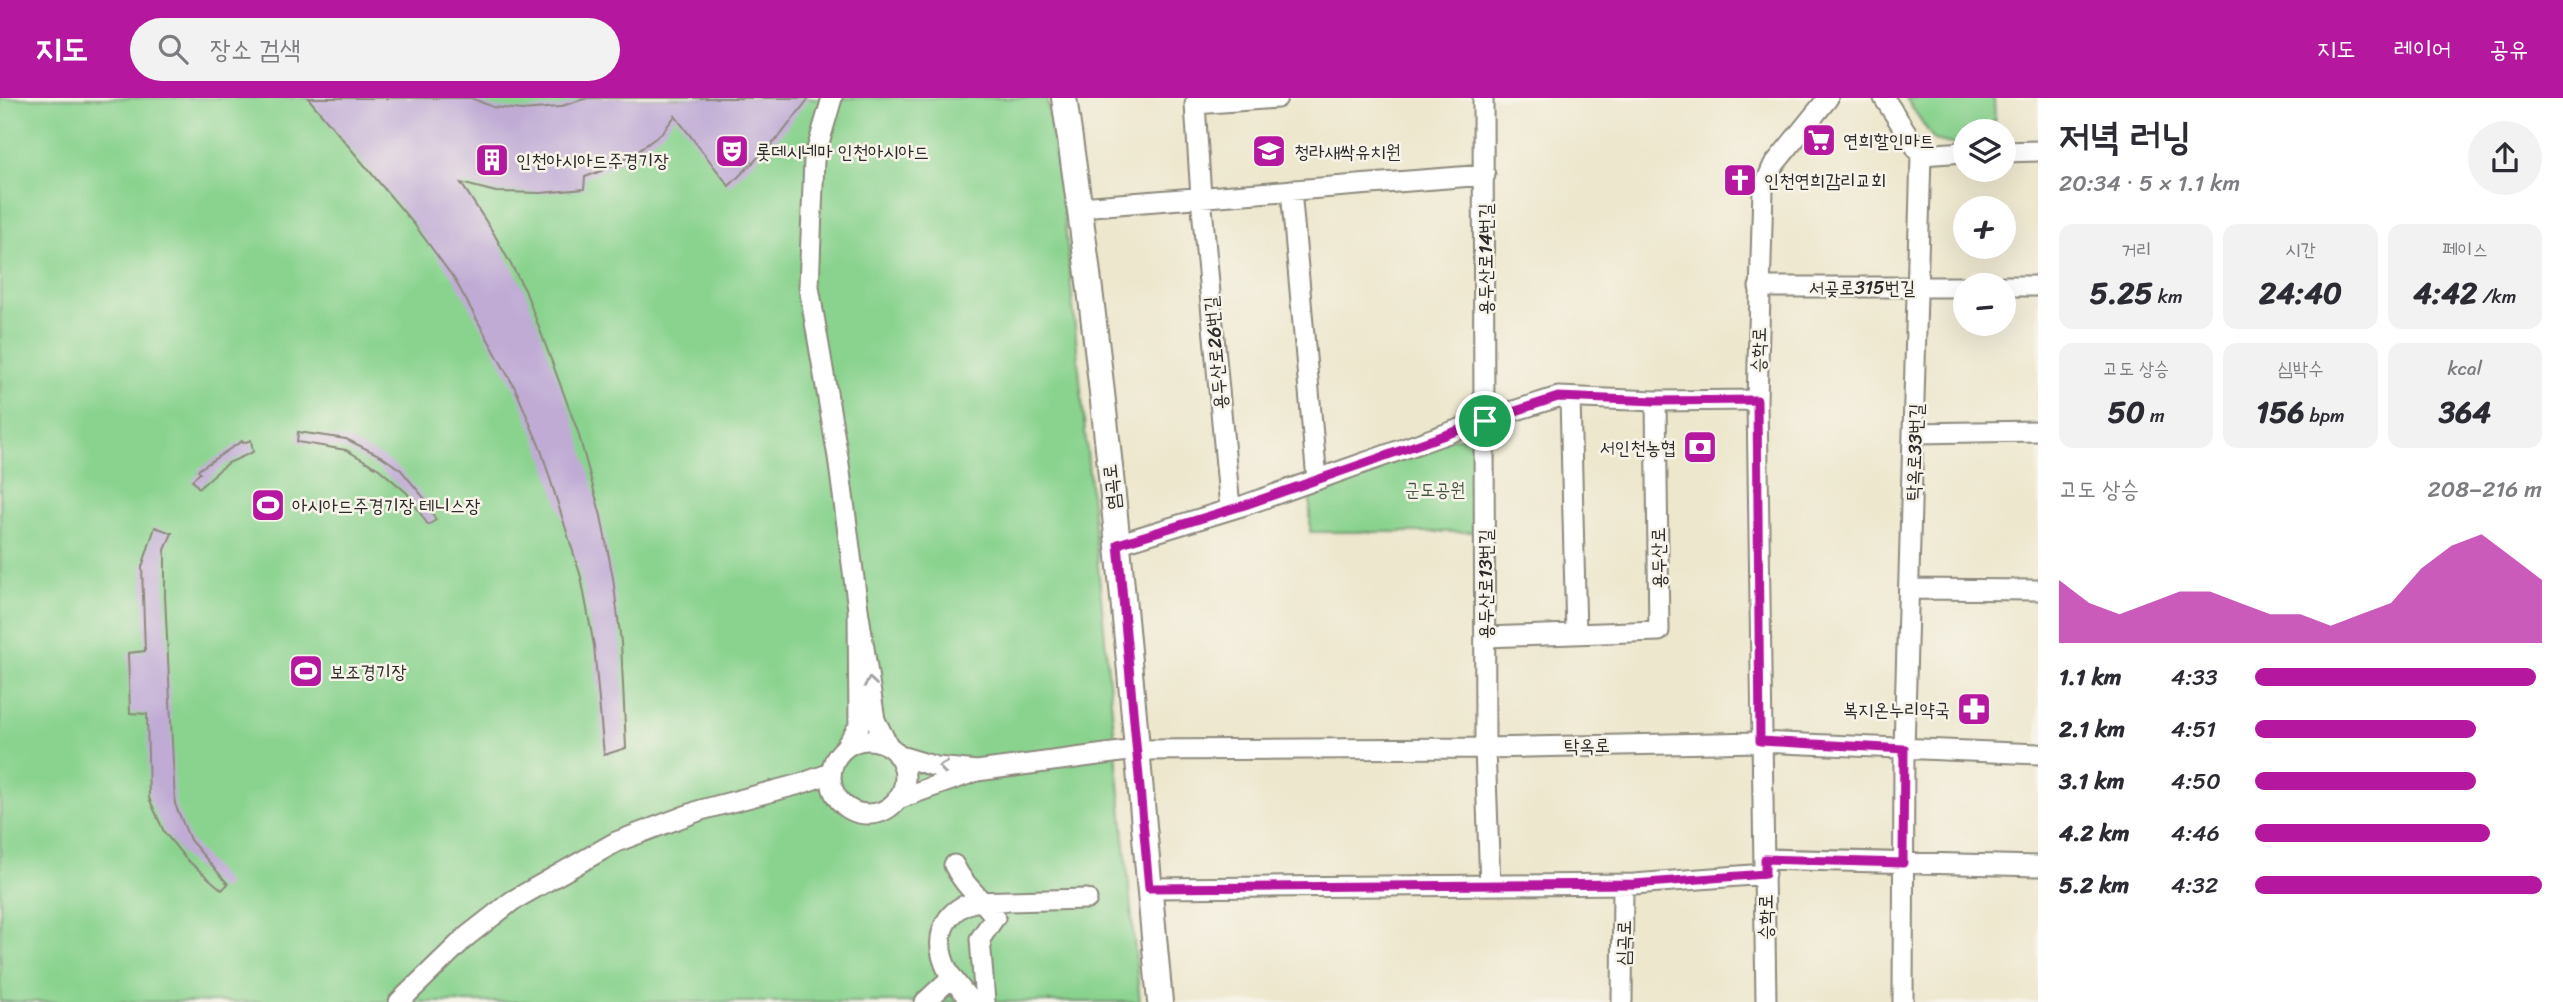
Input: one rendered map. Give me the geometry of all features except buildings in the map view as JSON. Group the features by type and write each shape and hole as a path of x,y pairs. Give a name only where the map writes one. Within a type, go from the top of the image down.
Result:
{"main road":[{"name":"염곡로","path":"1064,98 1080,207 1118,544 1160,1002"}],"street":[{"path":"832,98 814,160 809,287 838,457 875,720 905,777 898,799"},
{"name":"용두산로26번길","path":"1230,508 1195,104 1277,98"},
{"name":"용두산로14번길","path":"1483,98 1485,421"},
{"name":"승학로","path":"1766,1002 1757,400 1763,189 1773,166 1828,98"},
{"path":"1884,98 1921,155 1953,153"},
{"path":"2016,152 2038,151"},
{"name":"탁옥로33번길","path":"1903,1002 1904,749 1921,155"},
{"path":"1080,207 1485,175"},
{"path":"1291,190 1317,480"},
{"path":"2016,286 2038,286"},
{"name":"서곶로315번길","path":"1759,287 1953,287"},
{"path":"1118,544 1317,480 1558,397 1656,401 1757,400"},
{"path":"1570,398 1576,634"},
{"name":"용두산로","path":"1486,637 1659,631 1656,401"},
{"name":"용두산로13번길","path":"1485,421 1485,748 1490,885"},
{"path":"1914,433 2038,431"},
{"path":"1910,589 2038,590"},
{"path":"858,609 859,726 835,759 831,784 836,796 844,805 855,811 867,814 879,812 898,799 976,771"},
{"path":"844,749 867,740 937,767 976,771"},
{"name":"탁옥로","path":"976,771 1136,750 1485,748 1760,741 2038,754"},
{"path":"398,1002 466,937 512,901 616,842 702,810 831,773"},
{"path":"1149,888 1623,884 1765,867 1903,863 2038,866"},
{"path":"954,865 963,884 985,902 995,917 980,939 985,1002"},
{"name":"심곡로","path":"1622,1002 1623,884"},
{"path":"971,1002 948,973 940,946 939,937 949,916 964,905 974,902 1087,899"},
{"path":"925,1002 952,977"}],"green space":[{"path":"0,98 1047,98 1064,213 1140,1002 0,1002"},
{"path":"1906,98 1994,98 1995,119 1953,119 1953,144 1934,140"},
{"name":"군도공원","path":"1452,438 1477,438 1478,532 1310,532 1310,490"}],"place":[{"name":"연희할인마트","path":"1819,140"},
{"name":"롯데시네마 인천아시아드","path":"732,151"},
{"name":"청라새싹유치원","path":"1269,151"},
{"name":"인천아시아드주경기장","path":"492,160"},
{"name":"인천연희감리교회","path":"1740,180"},
{"name":"서인천농협","path":"1700,447"},
{"name":"아시아드주경기장 테니스장","path":"268,505"},
{"name":"보조경기장","path":"306,671"},
{"name":"복지온누리약국","path":"1974,709"}],"route":[{"path":"1558,397 1656,401 1757,400 1760,741 1904,749 1903,863 1765,859 1765,874 1634,884 1149,888 1118,544 1245,505 1485,421 1558,397"}]}
